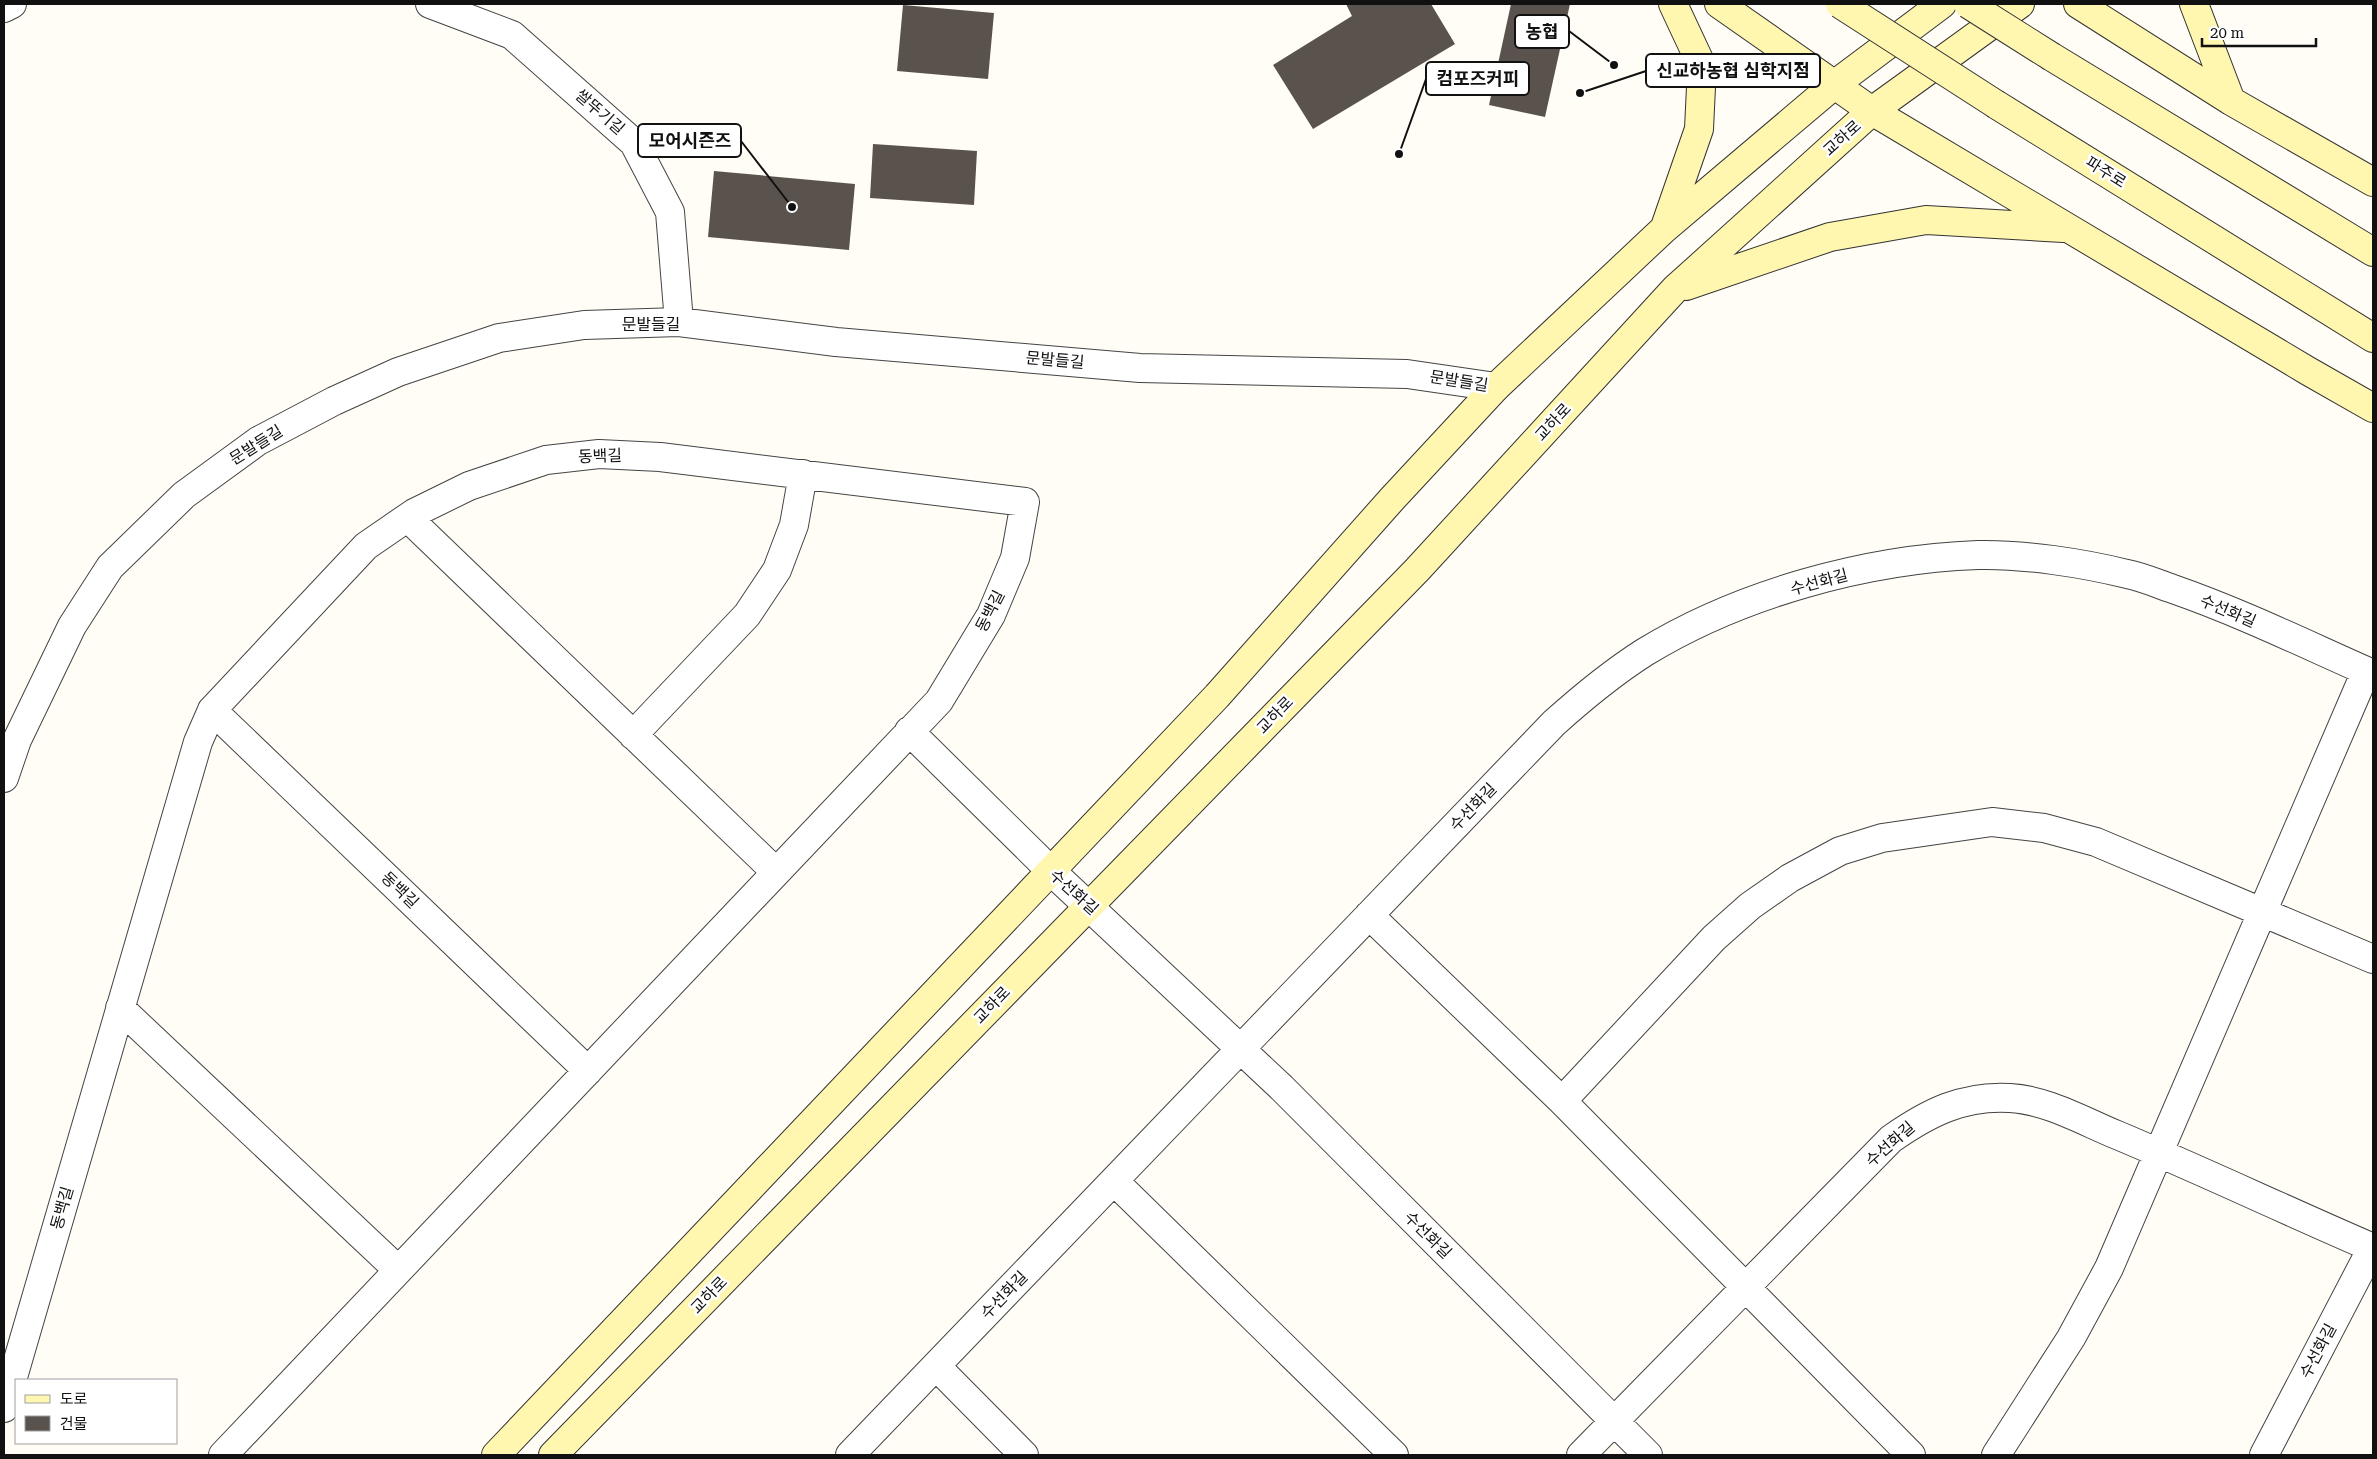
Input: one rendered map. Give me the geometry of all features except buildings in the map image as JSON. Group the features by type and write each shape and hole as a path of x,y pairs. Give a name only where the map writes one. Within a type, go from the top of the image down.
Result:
{"street":[{"path":"4,8 12,4"},
{"name":"쌀뚜기길","path":"430,4 512,34 634,143 670,212 679,322"},
{"path":"1664,229 1699,129 1702,66 1673,4"},
{"path":"1719,4 1872,111 2066,228 2373,408"},
{"name":"파주로","path":"1840,4 1997,105 2373,338"},
{"path":"496,1455 1216,696 1392,499 1496,387 1664,229 1834,85 1942,4"},
{"path":"1968,4 2373,252"},
{"name":"교하로","path":"553,1455 1417,570 1675,289 1872,111 2020,4"},
{"path":"2078,4 2231,101 2373,182"},
{"path":"2194,4 2231,101"},
{"path":"1675,289 1830,237 1926,220 2066,228"},
{"name":"문발들길","path":"4,778 10,734 72,626 110,567 184,495 258,441 334,401 398,372 499,338 584,325 679,322 836,342 1140,368 1407,374 1496,387"},
{"name":"동백길","path":"4,1408 198,742 212,710 366,546 408,518 469,486 546,460 599,454 660,456 1025,502 1015,558 991,615 939,701 223,1455"},
{"path":"633,735 746,615 777,570 794,525 803,474"},
{"path":"408,518 776,872"},
{"name":"수선화길","path":"850,1455 1554,722 1593,688 1645,652 1697,624 1762,598 1816,581 1894,563 1979,555 2059,561 2129,574 2206,601 2369,672 2109,1268 2071,1338 1996,1455"},
{"name":"동백길","path":"212,710 588,1071"},
{"name":"수선화길","path":"910,731 1051,871 1282,1088 1648,1455"},
{"path":"1562,1101 1714,938 1750,906 1790,878 1840,852 1882,838 1992,822 2044,828 2096,842 2373,959"},
{"path":"1369,915 1562,1101 1911,1455"},
{"path":"120,1008 398,1270"},
{"name":"수선화길","path":"1581,1455 1891,1139 1921,1118 1952,1105 1980,1098 2011,1098 2051,1107 2159,1152 2373,1248 2264,1455"},
{"path":"1114,1181 1394,1455"},
{"path":"936,1366 1024,1455"}],"place":[{"name":"농협","path":"1614,65"},
{"name":"신교하농협 심학지점","path":"1580,93"},
{"name":"컴포즈커피","path":"1399,154"},
{"name":"모어시즌즈","path":"792,207"}]}
